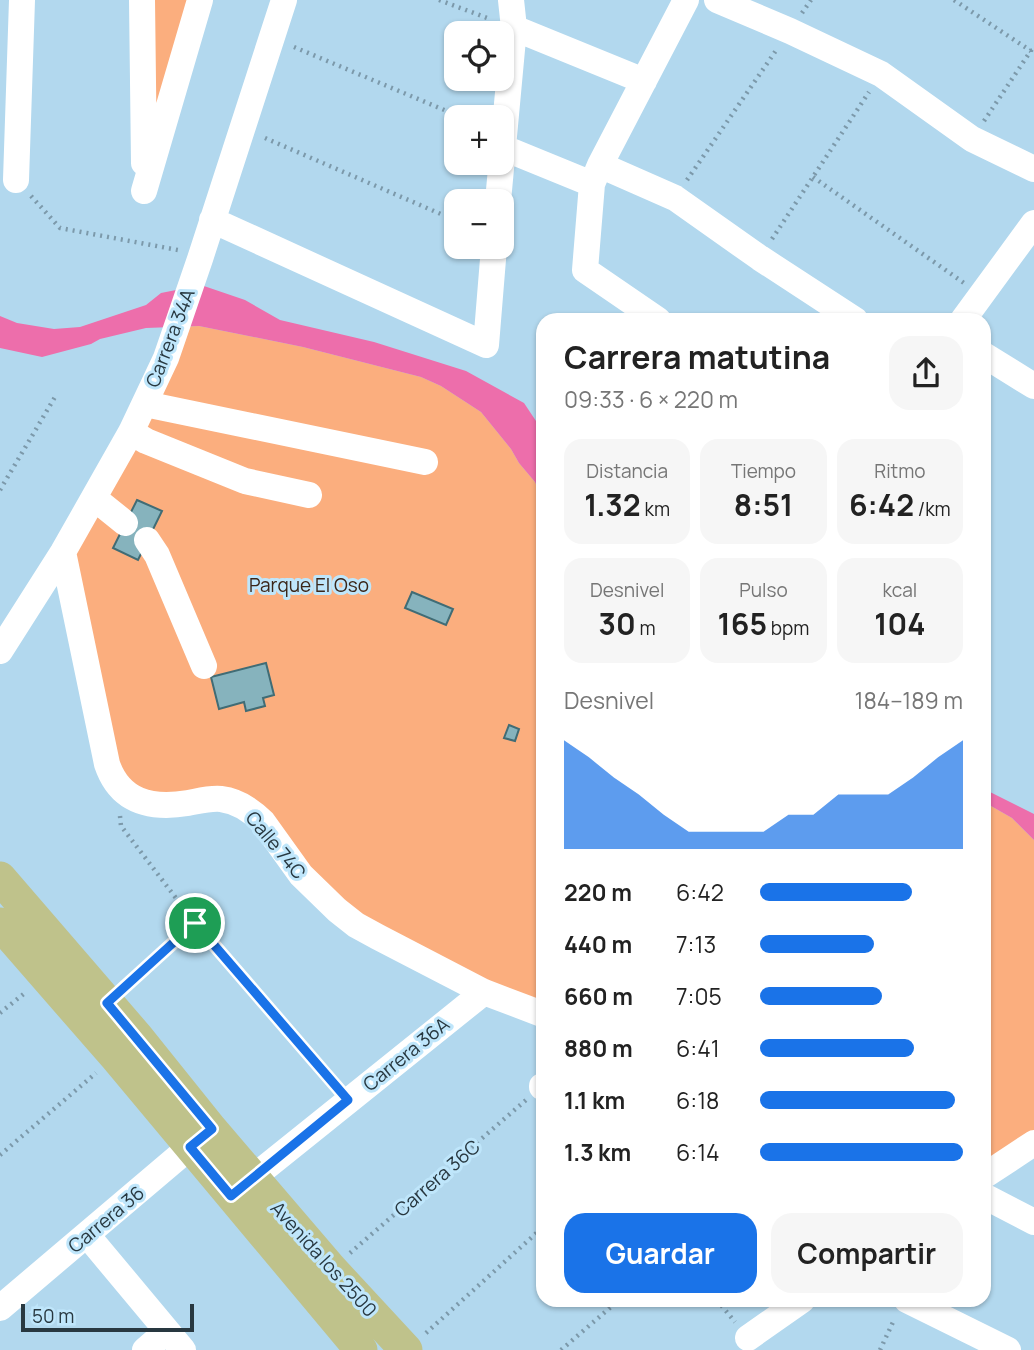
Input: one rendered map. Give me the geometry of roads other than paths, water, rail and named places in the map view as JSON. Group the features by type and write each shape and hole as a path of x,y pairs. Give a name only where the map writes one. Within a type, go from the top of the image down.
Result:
{"main road":[{"name":"Avenida los 2500","path":"0,878 107,1003 201,1138 242,1186 361,1350"},
{"name":"Avenida los 2500","path":"0,924 116,1057 201,1138"},
{"name":"Avenida los 2500","path":"242,1186 411,1346"}],"street":[{"path":"16,180 9,136 22,0"},
{"path":"142,0 144,191 200,0"},
{"name":"Carrera 34A","path":"0,651 62,552 131,432 166,359 284,0"},
{"path":"511,0 513,21"},
{"path":"648,313 585,270 596,175 685,0"},
{"path":"717,0 881,74 972,139 1034,169"},
{"path":"514,28 644,81"},
{"path":"514,145 596,175 675,198 844,313"},
{"path":"212,220 486,345 493,259"},
{"path":"968,313 1034,223"},
{"path":"991,359 1034,386"},
{"path":"145,404 425,462"},
{"path":"131,432 146,441 246,481 309,495"},
{"path":"93,498 125,523"},
{"path":"147,540 157,555 204,666"},
{"path":"62,552 74,607"},
{"path":"37,592 61,595 74,607"},
{"name":"Calle 74C","path":"74,607 107,764 121,789 136,800 153,804 178,804 212,798 240,804 256,815 301,876 337,910 377,937 484,992 536,1012"},
{"name":"Carrera 36A","path":"242,1186 484,992"},
{"name":"Carrera 36","path":"3,1301 87,1235 201,1138"},
{"path":"991,1171 1034,1143"},
{"path":"991,1200 1034,1222"},
{"path":"87,1235 175,1340 145,1350"},
{"path":"748,1338 792,1307"},
{"path":"904,1307 1008,1350"}],"park label":[{"name":"Parque El Oso","path":"309,585"}]}
